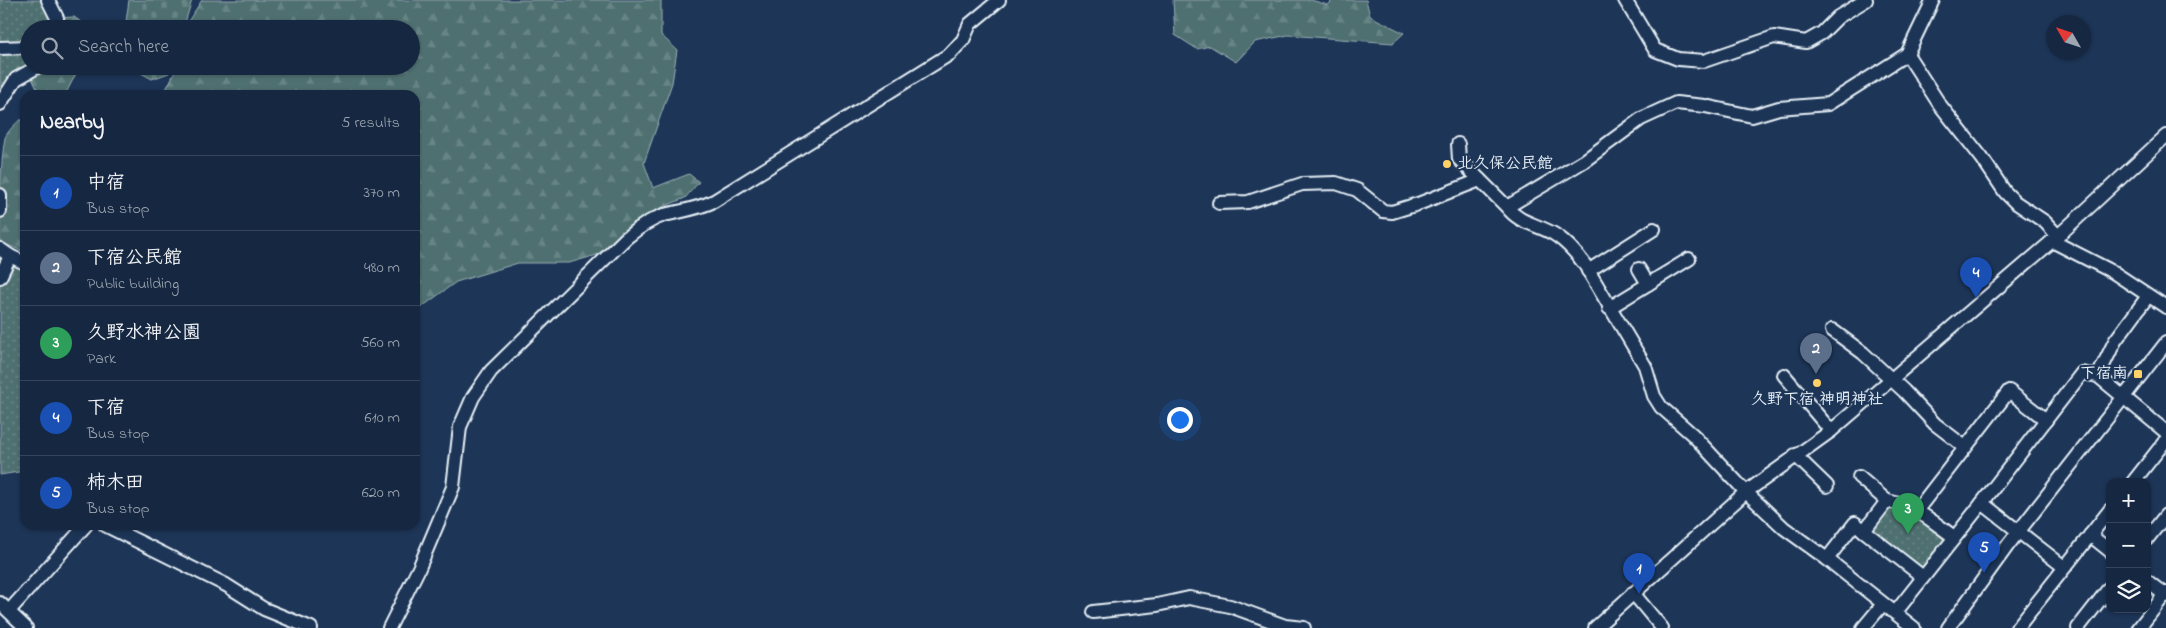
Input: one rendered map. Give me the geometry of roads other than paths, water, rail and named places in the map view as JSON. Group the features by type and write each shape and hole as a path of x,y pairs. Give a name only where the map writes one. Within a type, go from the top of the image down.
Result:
{"street":[{"path":"48,0 56,20"},
{"path":"389,628 419,568 453,488 460,427 473,397 491,371 626,238 643,224 664,216 703,207 714,201 950,54 963,40 970,24 999,0"},
{"path":"1625,0 1655,50 1678,59 1704,60 1774,37 1806,42 1822,33 1838,17 1866,0"},
{"path":"1507,206 1584,161 1641,119 1676,103 1705,106 1752,116 1779,108 1828,104 1907,54 1933,0"},
{"path":"0,48 20,47"},
{"path":"1907,54 1940,105 1982,158 2005,192 2015,202 2045,222 2055,238 2113,272 2166,307"},
{"path":"0,104 16,79 23,75"},
{"path":"1595,628 1746,492 1831,431 1890,378 2055,238 2166,136"},
{"path":"1458,144 1459,159 1507,206 1512,214 1521,221 1544,228 1573,250 1588,271 1646,366 1654,396 1661,406 1693,435 1746,492 1784,528 1827,559 1914,628"},
{"path":"1219,203 1248,202 1302,184 1336,183 1358,190 1383,211 1392,212 1480,180"},
{"path":"0,195 0,211"},
{"path":"1588,271 1654,229"},
{"path":"0,277 5,252 20,260"},
{"path":"1609,308 1690,259"},
{"path":"1640,269 1648,284"},
{"path":"2098,376 2115,340 2148,296"},
{"path":"1832,330 1862,352 1935,424 1965,447"},
{"path":"1948,628 2019,532 2166,343"},
{"path":"1895,613 2082,373 2098,376 2166,432"},
{"path":"1784,375 1831,431"},
{"path":"1917,510 2008,392 2046,420"},
{"path":"2136,478 2166,440"},
{"path":"1795,455 1827,486"},
{"path":"1860,477 1887,501 1917,510 1954,537"},
{"path":"1864,531 1887,501"},
{"path":"1982,503 2064,567"},
{"path":"2017,628 2106,515"},
{"path":"2151,534 2166,515"},
{"path":"1827,559 1855,523 1922,577"},
{"path":"26,628 4,607 81,530"},
{"path":"115,530 226,585 264,609 310,628"},
{"path":"2090,535 2106,547"},
{"path":"2139,628 2166,594 2151,584"},
{"path":"2078,628 2106,592"},
{"path":"1633,593 1662,628"},
{"path":"1093,612 1157,605 1189,598 1230,606 1285,626 1304,628"},
{"path":"1863,628 1883,604"}],"place":[{"name":"北久保公民館","path":"1447,164"},
{"name":"下宿","path":"1976,298"},
{"name":"下宿公民館","path":"1816,374"},
{"name":"下宿南","path":"2138,374"},
{"name":"久野下宿 神明神社","path":"1817,383"},
{"name":"久野水神公園","path":"1908,534"},
{"name":"柿木田","path":"1984,573"},
{"name":"中宿","path":"1639,594"}]}
